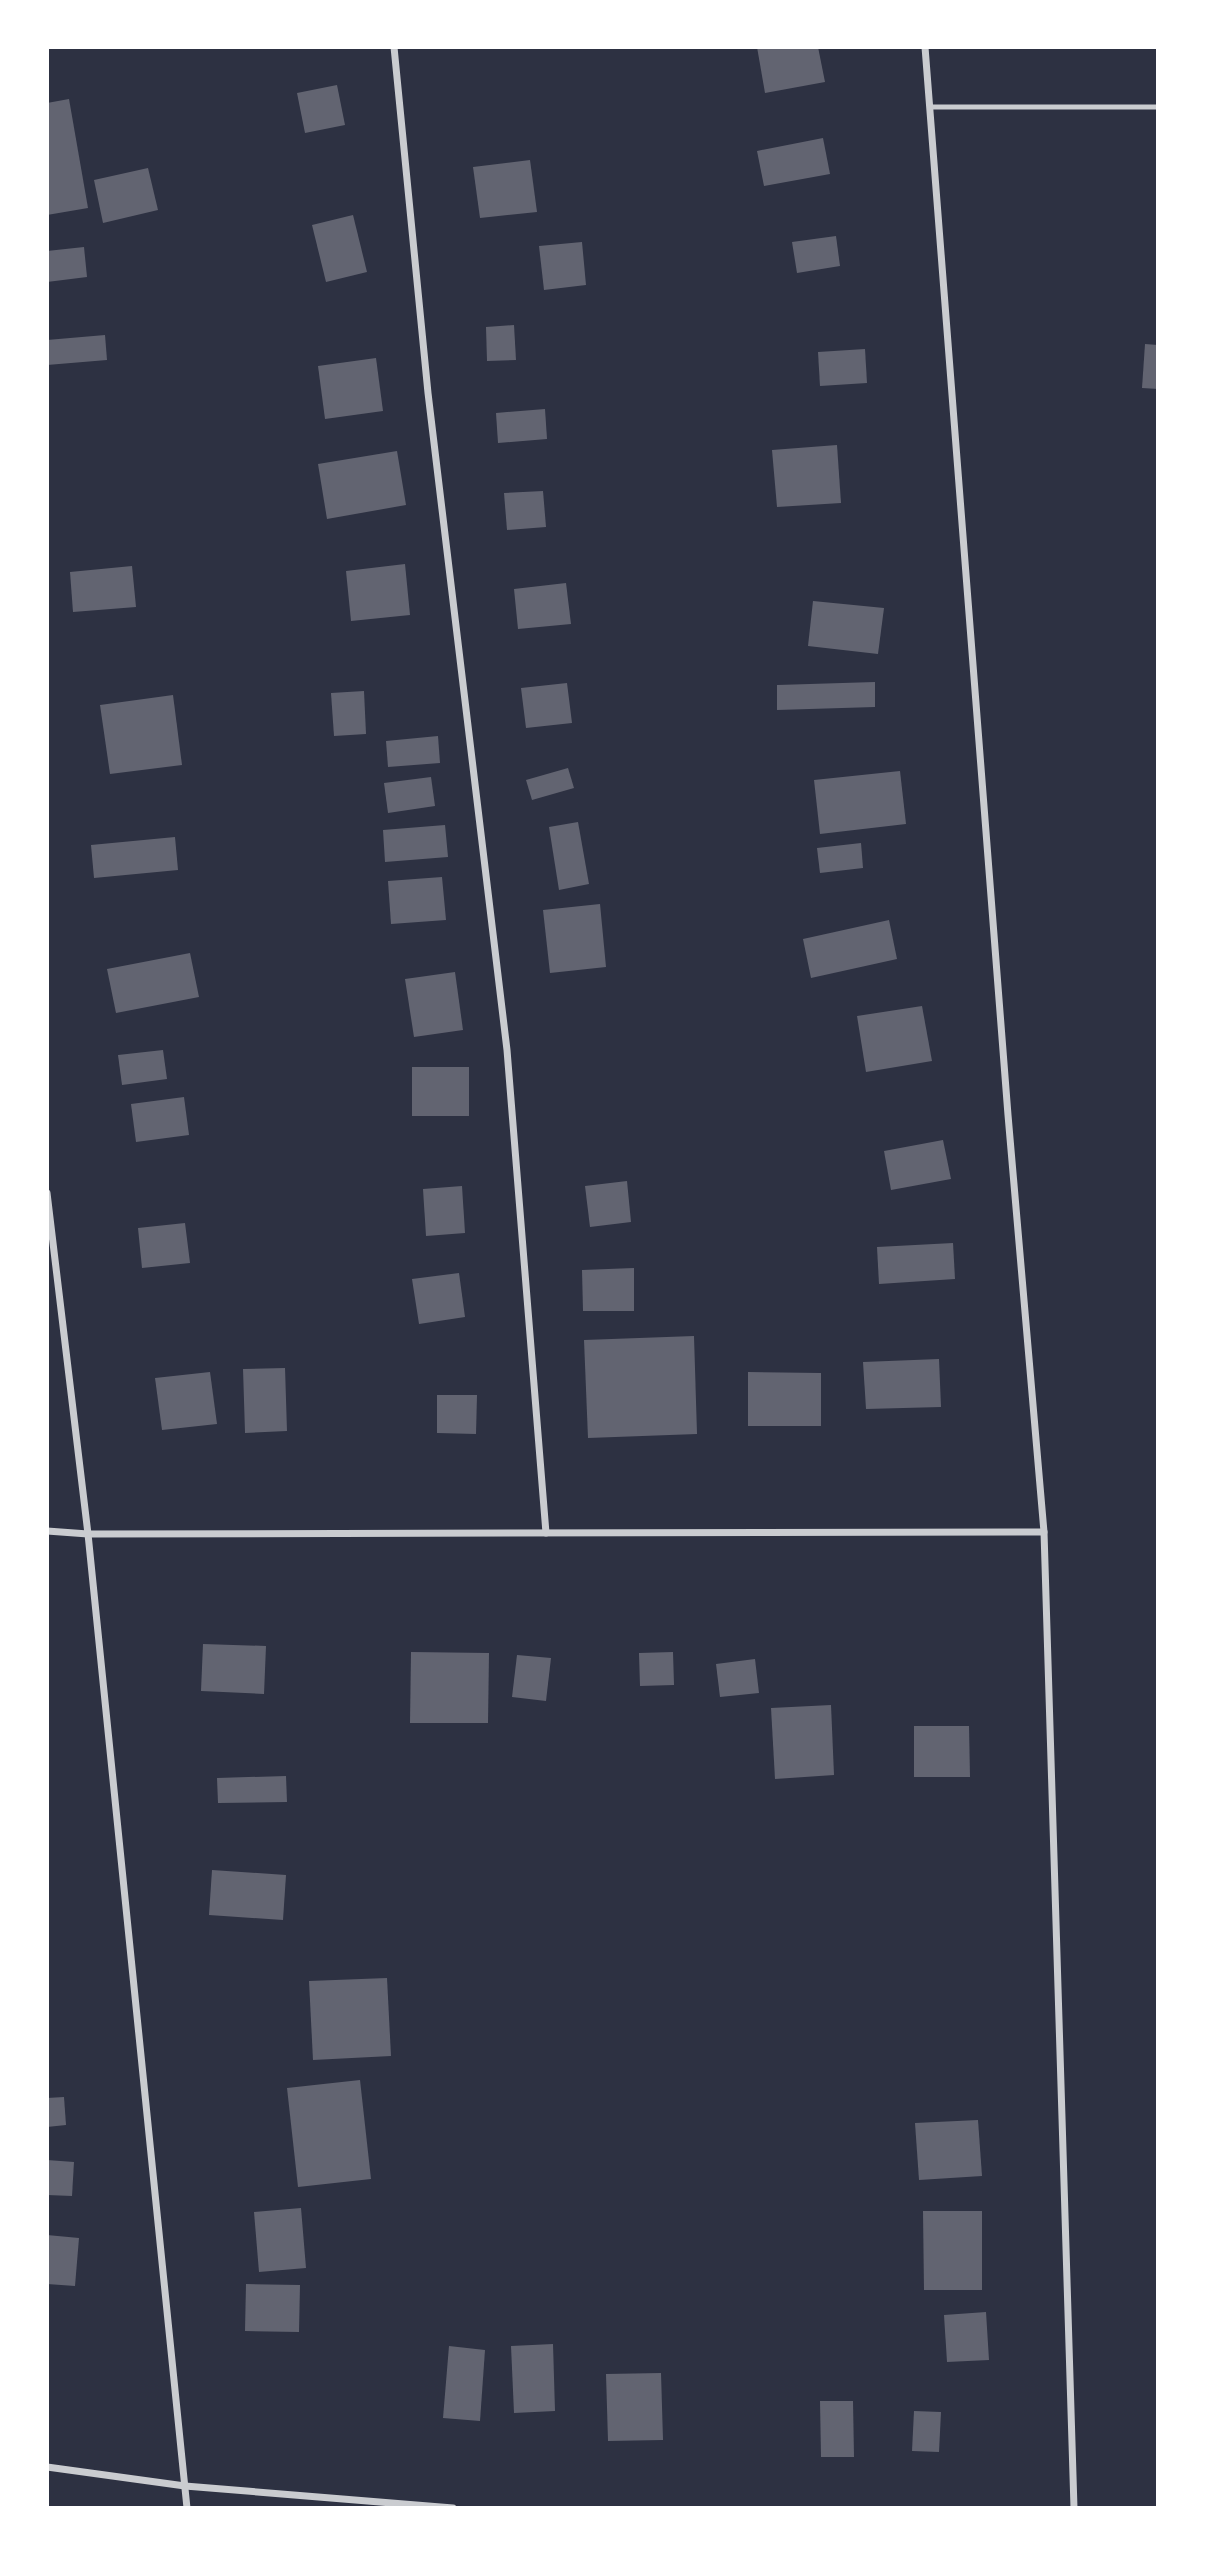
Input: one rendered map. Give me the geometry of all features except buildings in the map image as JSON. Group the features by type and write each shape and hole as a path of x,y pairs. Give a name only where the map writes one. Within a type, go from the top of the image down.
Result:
{"street":[{"path":"394,47 428,393 507,1049 546,1533"},
{"path":"925,47 1005,1074 1044,1532 1074,2508"},
{"path":"47,1193 88,1534 187,2508"},
{"path":"47,1531 88,1534 1044,1532"},
{"path":"47,2467 185,2486 453,2508"}],"lane":[{"path":"930,107 1158,107"}]}
